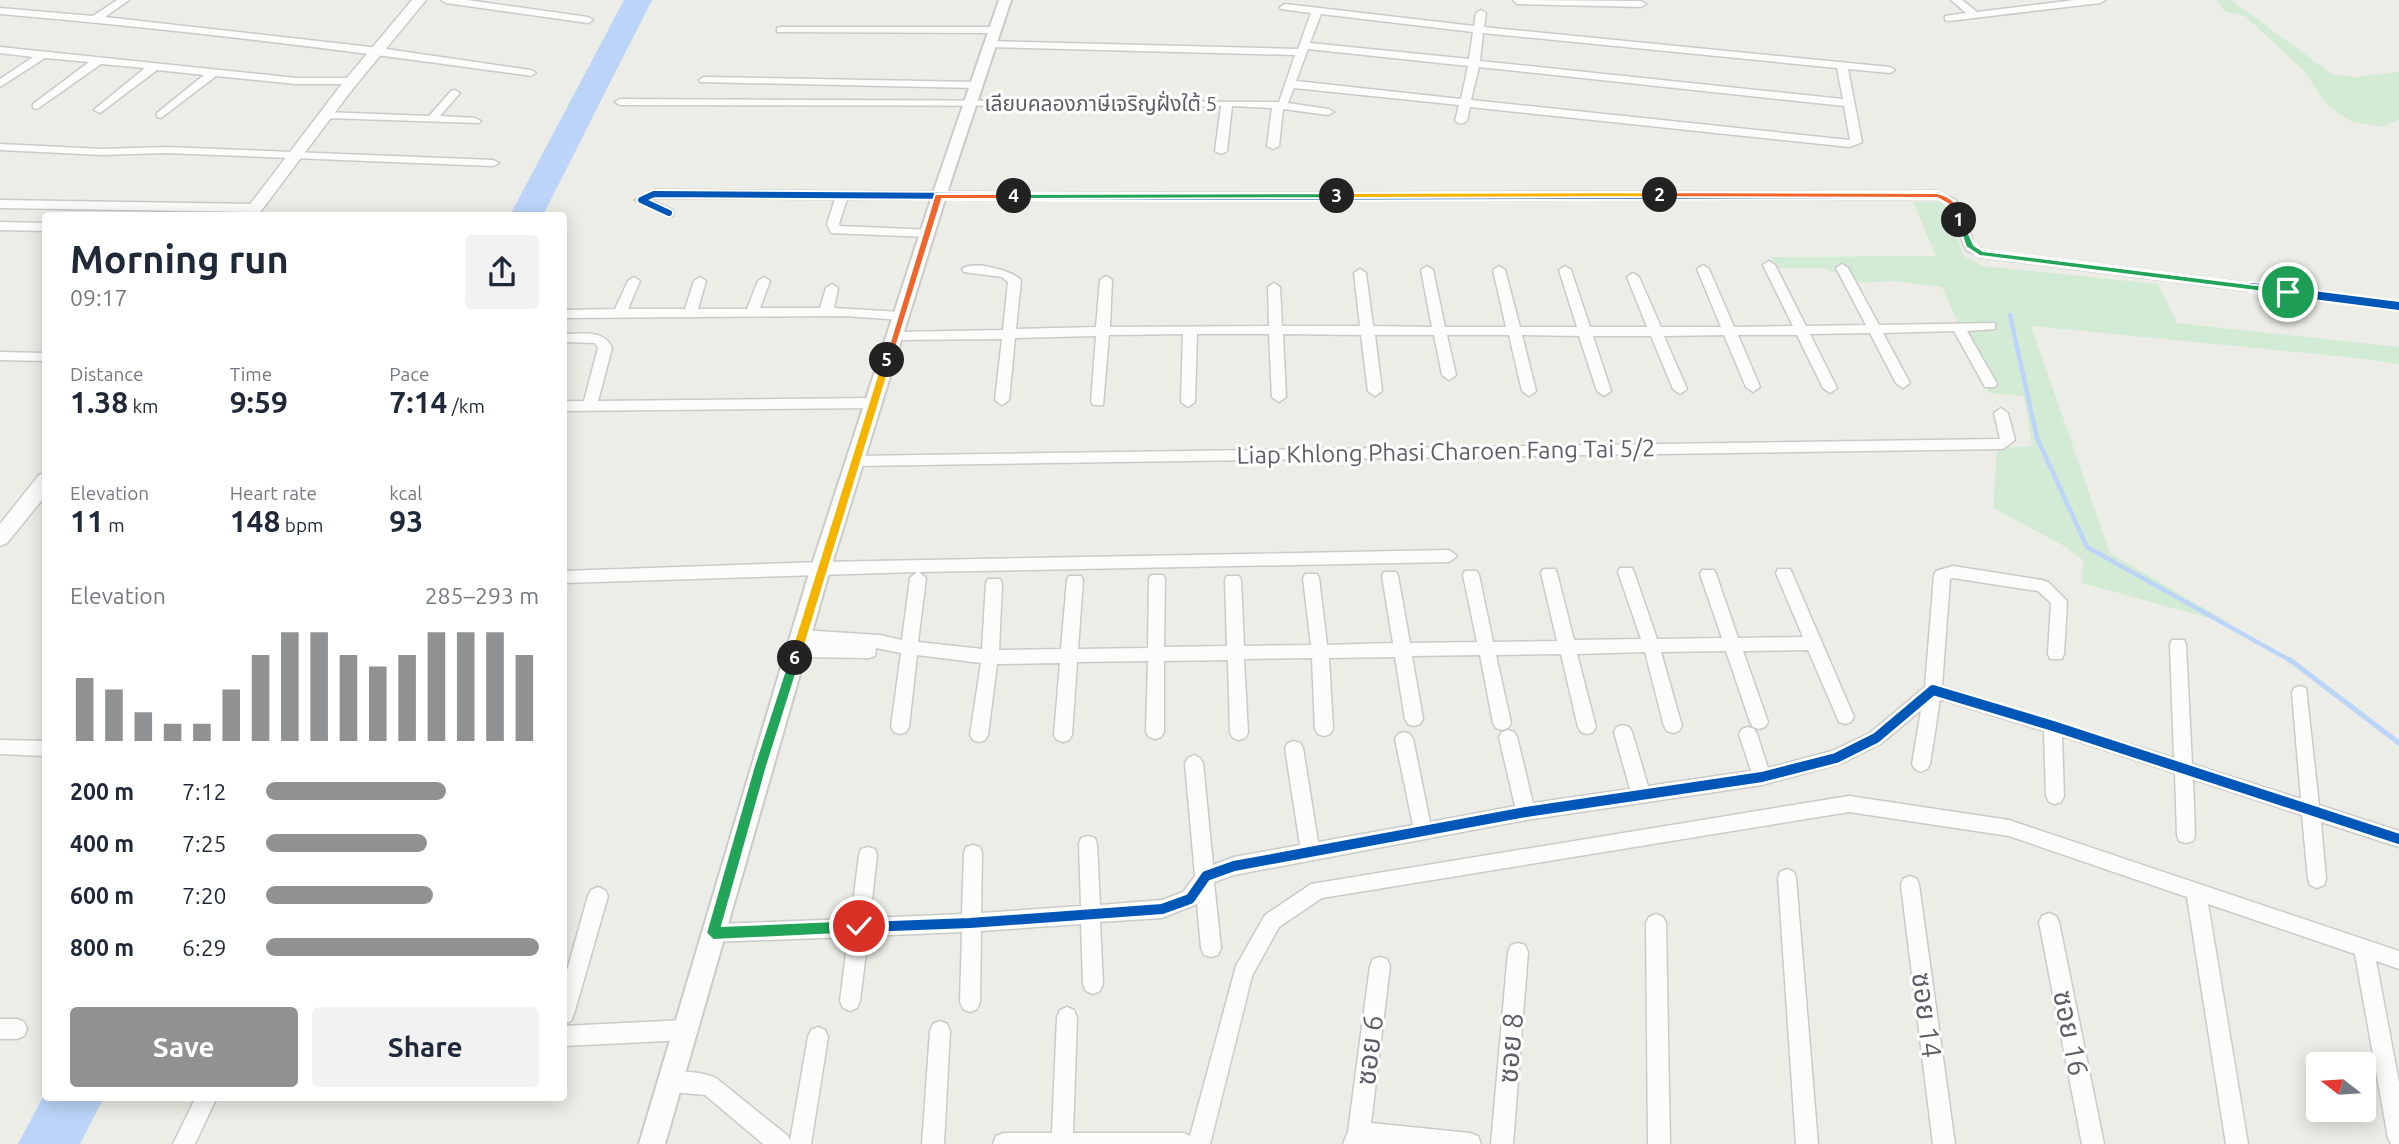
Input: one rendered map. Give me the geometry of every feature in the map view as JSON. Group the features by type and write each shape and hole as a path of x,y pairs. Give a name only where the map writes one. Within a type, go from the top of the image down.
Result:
{"main road":[{"path":"253,212 349,85 419,0"},
{"path":"0,538 42,485"}],"street":[{"path":"96,18 124,0"},
{"path":"446,0 588,20"},
{"path":"652,1144 821,568 939,196 1005,0"},
{"path":"1562,0 1567,14"},
{"path":"1956,0 1975,15"},
{"path":"2016,0 2027,9"},
{"path":"1949,18 2100,0"},
{"path":"1517,1 1641,4"},
{"path":"1285,7 1890,70"},
{"path":"1273,146 1281,103 1317,10"},
{"path":"0,11 96,18 379,51 531,73"},
{"path":"1461,121 1474,64 1481,13"},
{"path":"781,30 1303,49 1849,103"},
{"path":"0,50 296,80 309,85 349,85"},
{"path":"0,84 42,55"},
{"path":"37,106 99,60"},
{"path":"1290,84 1850,144 1856,142 1842,65"},
{"path":"100,110 155,66"},
{"path":"161,115 214,72"},
{"path":"704,80 976,85"},
{"path":"432,120 456,93"},
{"name":"เลียบคลองภาษีเจริญฝั่งใต้ 5","path":"621,102 1227,103 1221,151"},
{"path":"1227,103 1281,103 1328,111"},
{"path":"326,115 475,121"},
{"path":"0,147 102,152 166,150 493,163"},
{"path":"669,213 641,200 654,194 1937,195 1952,203 1970,247 1980,253 2399,306"},
{"path":"842,196 833,225 835,230 928,233"},
{"path":"0,204 253,212"},
{"path":"0,216 13,219 19,227"},
{"path":"0,226 42,227"},
{"path":"1769,265 1830,388"},
{"path":"1842,268 1903,383"},
{"path":"968,269 1004,274 1015,280 1002,401"},
{"path":"1703,269 1753,387"},
{"path":"1427,270 1449,375"},
{"path":"1499,270 1529,391"},
{"path":"1565,270 1587,331 1604,391"},
{"path":"1360,273 1375,391"},
{"path":"1633,277 1680,389"},
{"path":"1098,402 1106,280"},
{"path":"620,313 634,281"},
{"path":"691,312 701,281"},
{"path":"752,312 764,281"},
{"path":"1274,287 1279,397"},
{"path":"826,312 832,288"},
{"path":"567,314 846,312 899,321 1009,332 1801,331 1990,326"},
{"path":"1958,327 1990,384"},
{"path":"1188,402 1190,330"},
{"path":"567,338 598,339 603,342 605,348 590,406"},
{"path":"0,356 42,356"},
{"path":"567,406 873,403"},
{"name":"Liap Khlong Phasi Charoen Fang Tai 5/2","path":"856,461 2003,444 2008,440 2008,434 2001,413"},
{"path":"567,577 821,568 1449,556"},
{"path":"1626,572 1651,646 1673,726"},
{"path":"1922,764 1933,690 1942,575 1953,572 2042,586 2052,592 2059,601 2056,654"},
{"path":"1549,573 1587,727"},
{"path":"1784,573 1845,717"},
{"path":"1708,574 1731,644 1753,728 1762,777"},
{"path":"1471,575 1484,649 1526,812"},
{"path":"1390,576 1414,719"},
{"path":"900,727 903,646 918,578"},
{"path":"1311,578 1320,652 1324,729"},
{"path":"1155,732 1157,579"},
{"path":"1063,735 1075,580"},
{"path":"1233,580 1239,733"},
{"path":"979,735 990,657 994,583"},
{"path":"799,643 879,651 903,646 990,657 1813,643"},
{"path":"2178,645 2186,835"},
{"path":"713,933 970,923 1162,909 1190,899 1206,876 1234,866 1526,812 1762,777 1836,758 1876,738 1933,690"},
{"path":"1933,690 2053,726 2399,839"},
{"path":"2300,693 2317,879"},
{"path":"2053,726 2055,796"},
{"path":"1623,732 1641,794"},
{"path":"1404,739 1423,831"},
{"path":"0,747 42,749"},
{"path":"1294,748 1310,851"},
{"path":"1194,763 1211,948"},
{"path":"1199,1144 1243,973 1272,921 1318,890 1849,804 2009,828 2399,960"},
{"path":"1088,844 1093,984"},
{"path":"970,1002 973,853"},
{"path":"850,1001 868,855"},
{"path":"1787,878 1807,1144"},
{"name":"ซอย 14","path":"1910,885 1944,1144"},
{"path":"2196,891 2237,1144"},
{"path":"567,1004 598,896"},
{"name":"ซอย 16","path":"2049,922 2093,1144"},
{"path":"1656,923 1659,1144"},
{"path":"2363,946 2399,1138"},
{"name":"ซอย 8","path":"1502,1144 1518,952"},
{"name":"ซอย 6","path":"1356,1138 1380,966"},
{"path":"1062,1143 1067,1017"},
{"path":"567,1036 685,1030"},
{"path":"933,1144 940,1031"},
{"path":"800,1144 818,1037"},
{"path":"671,1082 709,1085 780,1144"},
{"path":"184,1144 205,1101"},
{"path":"1356,1138 1470,1144"},
{"path":"1004,1144 1184,1144"}],"green space":[{"path":"2216,0 2231,0 2332,74 2354,77 2399,72 2399,119 2383,127 2350,121 2328,106 2303,70 2245,16 2224,11"},
{"path":"1913,202 1944,202 1964,256 1982,266 2158,284 2177,323 2399,347 2399,364 2031,326 2110,553 2231,624 2082,583 2083,560 2064,546 1993,508 1997,448 2032,446 2024,396 1989,393 1942,287 1893,281 1862,283 1823,268 1779,268 1770,257 1936,256"}],"water":[{"path":"624,0 652,0 545,212 512,212"},
{"path":"42,1099 42,1101 102,1101 80,1144 18,1144"}],"waterway":[{"path":"2010,315 2037,438 2087,547 2292,661"},
{"path":"2292,661 2399,743"}],"cycle path":[{"path":"669,213 641,200 654,194 1160,197 1937,195 1952,203 1970,247 1980,253 2399,306"},
{"path":"713,933 970,923 1162,909 1190,899 1206,876 1234,866 1526,812 1762,777 1836,758 1876,738 1933,690 2053,726 2399,839"}],"route":[{"path":"859,926 713,933 817,580 939,196 1937,195 1952,203 1970,247 1980,253 2288,292"}]}
